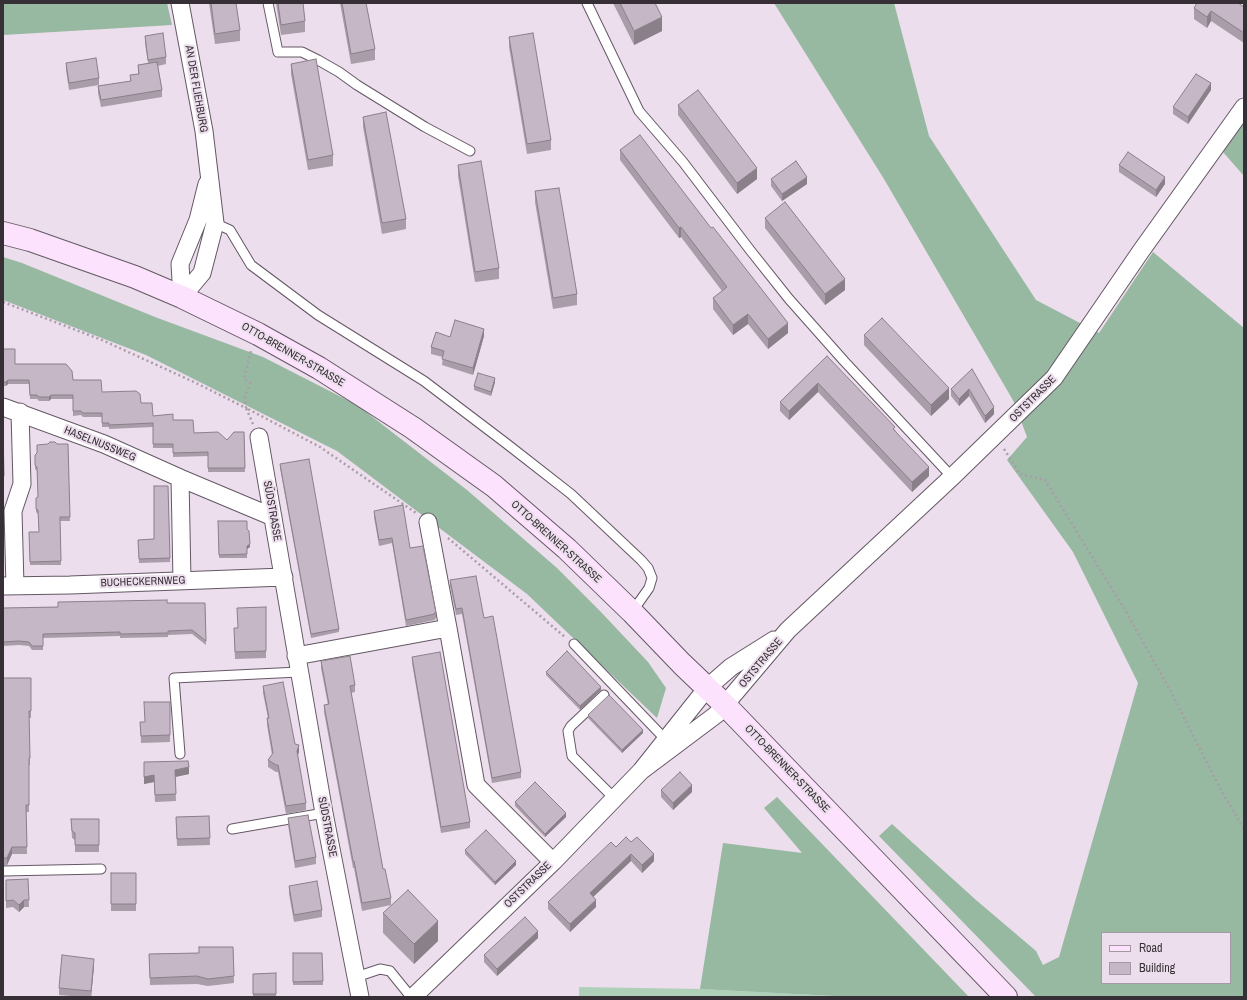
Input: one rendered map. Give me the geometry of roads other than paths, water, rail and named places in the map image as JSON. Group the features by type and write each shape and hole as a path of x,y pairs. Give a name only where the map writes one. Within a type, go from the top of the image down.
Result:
{"main road":[{"name":"OTTO-BRENNER-STRASSE","path":"3,233 30,240 135,277 182,297 258,334 319,368 412,428 494,486 567,549 632,612 725,705 1006,997"}],"street":[{"name":"AN DER FLIEHBURG","path":"180,3 204,131 215,223 202,273 182,297"},
{"name":"OSTSTRASSE","path":"641,771 717,714 788,630 952,477 1054,378 1141,251 1244,107"},
{"name":"AN DER FLIEHBURG","path":"182,297 180,264 198,220 209,176"},
{"name":"HASELNUSSWEG","path":"3,407 104,444 273,517"},
{"path":"9,586 13,511 22,484 20,412"},
{"name":"SÜDSTRASSE","path":"259,437 324,813 360,997"},
{"path":"180,478 182,581"},
{"path":"428,522 476,785 553,862"},
{"name":"BUCHECKERNWEG","path":"9,586 284,577"},
{"path":"298,664 448,628"},
{"name":"OSTSTRASSE","path":"412,997 553,862 641,771 707,688 730,667 788,630"}],"lane":[{"path":"268,3 278,52 302,52 318,60 425,127 470,151"},
{"path":"587,3 639,111 684,162 789,299 844,361 952,477"},
{"path":"198,220 215,223 230,230 251,265 318,315 424,381 576,499 648,568 652,578 649,588 632,612"},
{"path":"574,644 666,740"},
{"path":"180,754 174,678 298,664"},
{"path":"604,695 571,726 568,731 572,756 614,798"},
{"path":"232,829 324,813"},
{"path":"3,871 101,869"},
{"path":"356,977 380,969 390,971 412,997"}]}
